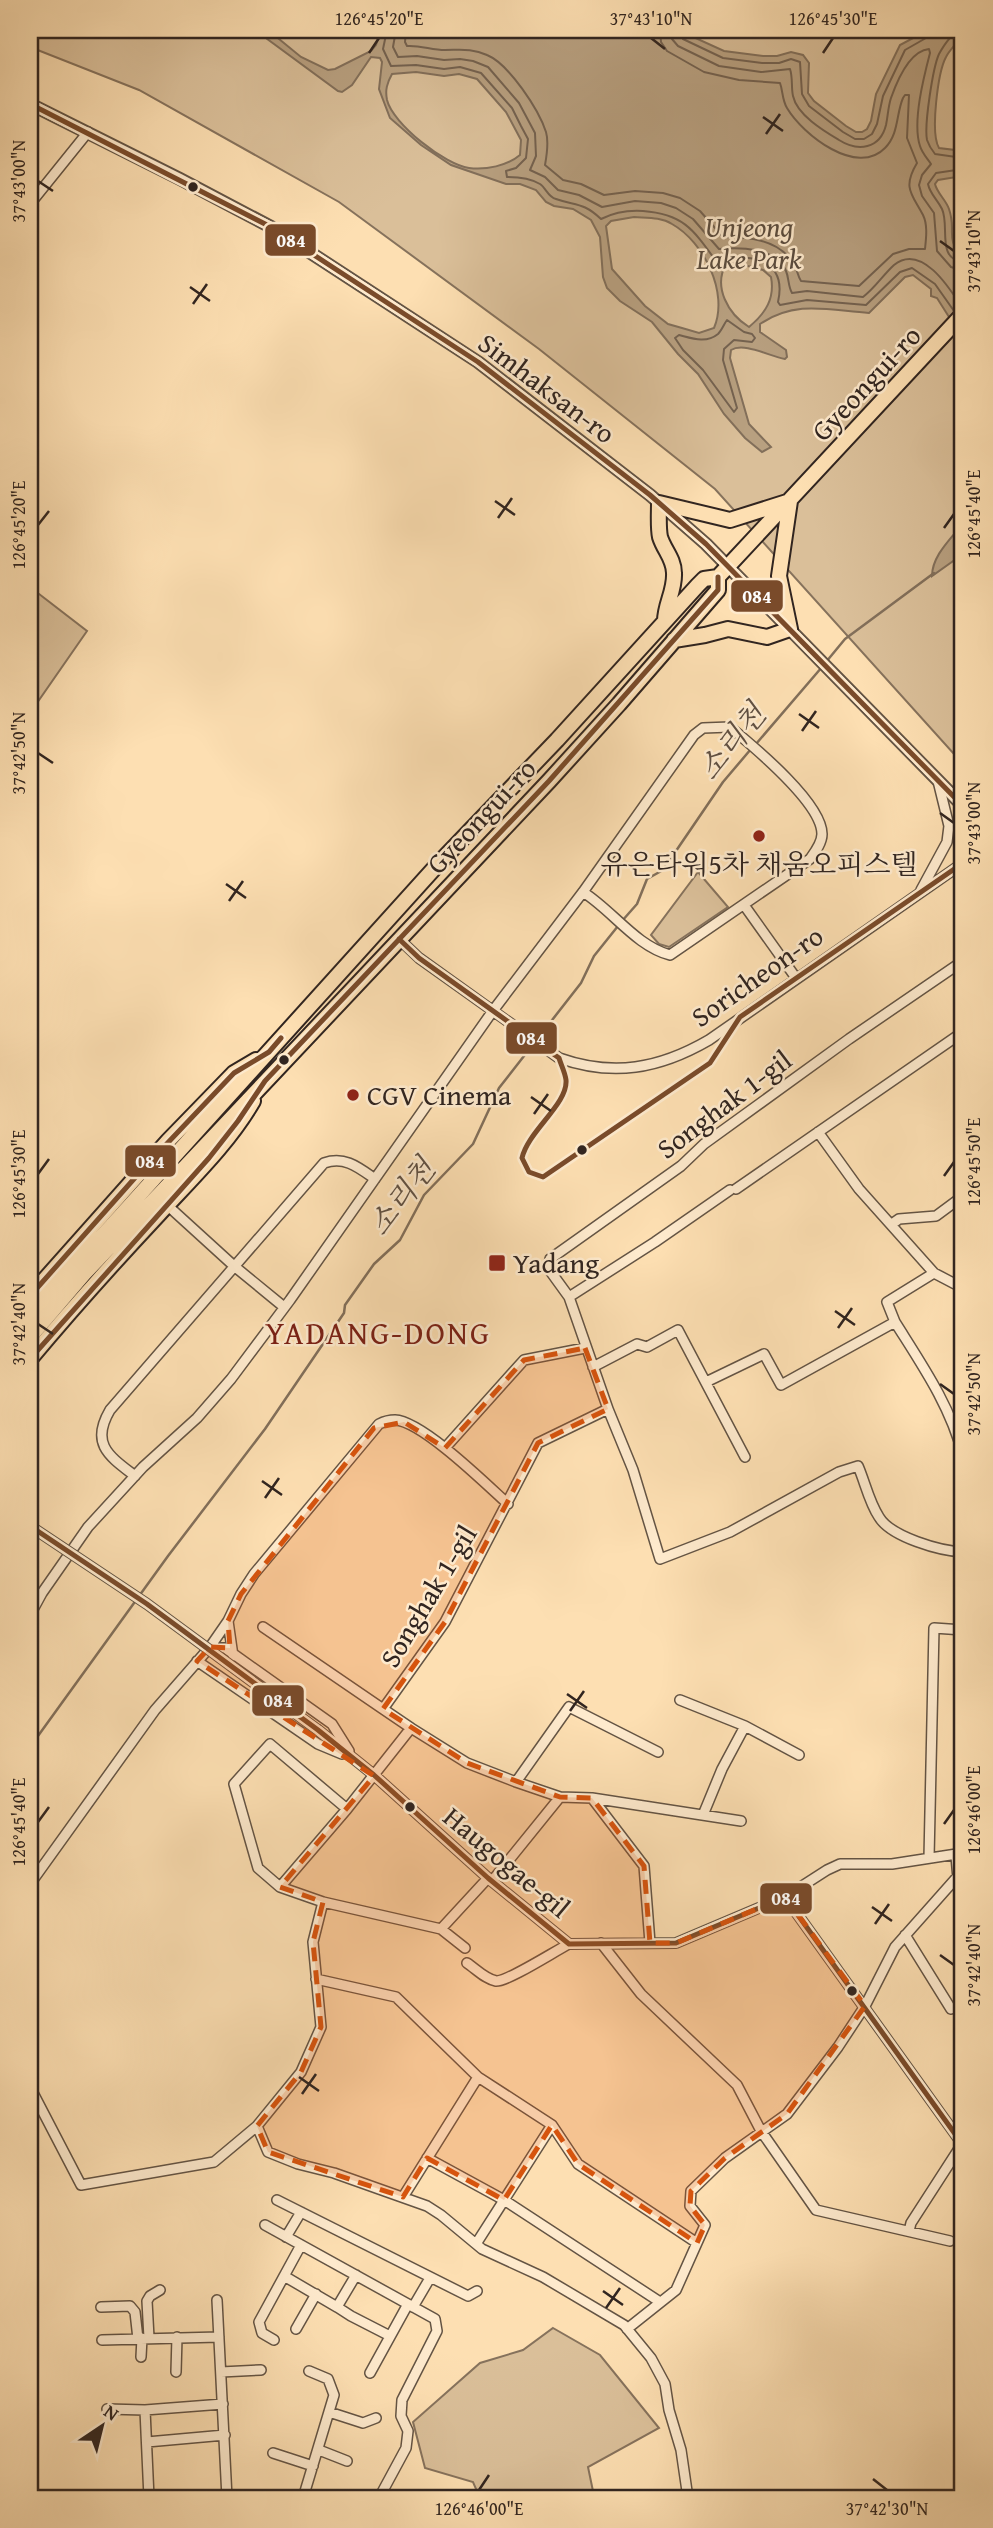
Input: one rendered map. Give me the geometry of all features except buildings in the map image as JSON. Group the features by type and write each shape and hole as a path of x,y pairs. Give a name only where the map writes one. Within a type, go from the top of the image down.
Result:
{"main road":[{"name":"Gyeongui-ro","path":"30,1316 440,862 704,579 723,572 963,314"},
{"path":"666,621 665,606 671,597 674,571 673,562 660,536 659,503 730,520 790,501 779,576 790,629 767,637 728,629 674,640"},
{"name":"Gyeongui-ro","path":"30,1337 84,1274 558,771 718,590 723,572"},
{"name":"Gyeongui-ro","path":"30,1296 150,1161 234,1073 269,1052"},
{"name":"Gyeongui-ro","path":"30,1359 86,1292 225,1140 245,1115 265,1081"}],"street":[{"name":"Simhaksan-ro","path":"30,104 88,131 271,227 461,349 659,503 723,572 790,629 963,806"},
{"path":"30,204 88,131"},
{"path":"30,1615 42,1592 88,1527 231,1379 492,1012 583,892 694,735 703,727 730,727 779,769 819,819 822,837 810,859 670,955 656,951 583,892"},
{"path":"920,891 947,842 949,826 938,781"},
{"name":"Soricheon-ro","path":"492,1012 559,1058 579,1065 631,1069 670,1060 709,1040 963,863"},
{"path":"744,905 796,978"},
{"path":"399,939 419,958 492,1012"},
{"name":"Songhak 1-gil","path":"963,961 704,1144 681,1166 550,1259 548,1268 569,1297 585,1348 633,1470 660,1559 730,1532 839,1472 858,1466 880,1519 903,1536 953,1552 963,1552"},
{"path":"569,1297 655,1242 963,1032"},
{"path":"818,1132 859,1189 934,1273 956,1284 963,1279"},
{"path":"135,1476 110,1457 100,1434 102,1423 110,1410 324,1163 336,1159 349,1161 375,1179"},
{"path":"892,1224 899,1219 936,1216 963,1196"},
{"path":"167,1205 284,1307"},
{"path":"934,1273 887,1302 895,1322 943,1399 956,1427 963,1455"},
{"path":"706,1382 764,1354 781,1385 895,1322"},
{"path":"593,1367 637,1344 647,1346 678,1330 745,1457"},
{"path":"445,1448 524,1360 585,1348"},
{"name":"Songhak 1-gil","path":"383,1709 445,1622 538,1443 608,1409"},
{"name":"Songhak 1-gil","path":"210,1647 254,1574 379,1424 395,1420 404,1422 445,1448 508,1504"},
{"name":"Haugogae-gil","path":"30,1526 147,1604 318,1730 374,1775 490,1880 569,1944"},
{"path":"228,1621 233,1656"},
{"name":"Songhak 1-gil","path":"262,1628 467,1763 559,1797 592,1798 741,1821"},
{"path":"929,1858 934,1628 963,1630"},
{"path":"30,1884 155,1710 210,1647"},
{"name":"Haugogae-gil","path":"210,1647 225,1648 332,1724 354,1759"},
{"name":"Haugogae-gil","path":"197,1661 318,1744 354,1759"},
{"path":"680,1700 745,1726 799,1755"},
{"path":"516,1782 569,1707 658,1752"},
{"path":"704,1815 722,1769 745,1726"},
{"path":"280,1887 347,1809 411,1728"},
{"path":"347,1809 270,1744 234,1784 258,1868 280,1887 323,1902 440,1928 465,1948"},
{"path":"440,1928 490,1880 559,1797"},
{"path":"592,1798 644,1866 650,1943"},
{"name":"Haugogae-gil","path":"467,1963 497,1981 509,1979 533,1962 569,1944 676,1942 785,1897 840,1864 892,1864 960,1854 958,1876 963,1891"},
{"path":"627,2329 676,2290 705,2225 690,2206 691,2191 725,2158 787,2114 838,2047 865,2006 895,1947 958,1876"},
{"path":"785,1897 963,2144 911,2223 909,2231"},
{"path":"30,2087 81,2186 214,2162 257,2126 301,2072 321,2027 313,1942 323,1902"},
{"path":"905,1935 951,2009"},
{"path":"601,1943 641,1994 737,2085 761,2131 816,2210 950,2241"},
{"path":"316,1979 397,1997 478,2077 552,2124 578,2164 697,2243"},
{"path":"403,2197 478,2077"},
{"path":"476,2244 552,2124"},
{"path":"257,2126 268,2152 403,2197 441,2215 499,2259 543,2277 627,2329 651,2358 665,2384 669,2410 681,2451 688,2498"},
{"path":"428,2158 504,2200 660,2302"},
{"path":"277,2200 468,2296 477,2291"},
{"path":"286,2237 301,2212"},
{"path":"265,2225 435,2319 437,2330 402,2400 401,2416 408,2431 406,2448 379,2498"},
{"path":"274,2340 262,2333 259,2322 302,2245"},
{"path":"334,2305 337,2307 356,2275"},
{"path":"284,2276 390,2336"},
{"path":"370,2373 390,2336 430,2278"},
{"path":"141,2357 147,2301 160,2290"},
{"path":"296,2329 316,2294"},
{"path":"217,2300 227,2498"},
{"path":"101,2307 130,2305 143,2338"},
{"path":"176,2372 177,2337"},
{"path":"102,2340 219,2337"},
{"path":"220,2372 261,2370"},
{"path":"303,2498 334,2395 328,2379 309,2371"},
{"path":"107,2409 145,2410 223,2404"},
{"path":"145,2410 149,2498"},
{"path":"329,2412 363,2423 376,2418"},
{"path":"147,2442 225,2435"},
{"path":"318,2450 347,2462"},
{"path":"273,2453 313,2466"},
{"path":"166,2498 177,2498"}],"highlighted area":[{"path":"585,1348 608,1409 538,1443 445,1622 383,1709 467,1763 560,1797 592,1798 644,1866 650,1943 676,1943 785,1897 865,2006 787,2114 725,2158 691,2191 690,2206 705,2225 697,2243 578,2164 552,2125 504,2200 427,2158 403,2197 268,2152 257,2126 301,2072 321,2027 313,1942 323,1902 280,1887 374,1776 197,1661 210,1647 230,1648 228,1621 241,1594 374,1428 404,1422 445,1448 524,1360"}],"green space":[{"name":"Unjeong Lake Park","path":"30,30 963,30 963,764 715,489 539,349 339,202 139,90 30,47"},
{"path":"30,587 87,631 30,713"},
{"path":"698,872 728,907 669,947 659,944 651,935"},
{"path":"553,2328 600,2355 659,2428 588,2467 594,2496 592,2498 480,2498 473,2482 425,2468 413,2422 480,2363 523,2350"}],"water":[{"path":"255,30 268,30 301,57 328,70 371,51 381,30 678,30 724,51 763,56 791,52 803,55 809,63 808,93 814,101 846,126 856,132 862,132 871,121 876,94 900,45 928,30 963,30 943,65 938,88 935,130 939,148 963,151 963,176 938,180 935,184 949,209 952,239 963,258 963,339 937,298 931,296 931,289 913,275 905,277 869,313 799,309 760,324 760,332 786,350 787,357 785,359 757,350 736,348 731,350 730,358 749,424 771,447 762,452 745,438 724,414 698,374 652,322 620,301 607,288 603,277 600,237 591,220 573,209 546,202 536,190 520,184 506,184 451,165 421,145 390,118 379,89 382,62 380,58 371,57 352,85 342,92","holes":["416,72 444,76 459,74 477,79 506,112 521,140 520,155 496,166 469,168 447,159 421,142 391,110 386,96 392,74","634,217 654,218 672,224 684,232 703,256 716,284 718,314 714,328 699,333 668,324 645,306 612,269 606,226 611,221","736,263 763,270 771,277 772,292 768,305 749,327 735,315 722,291 722,273 726,264"]},
{"path":"963,523 963,554 932,576 939,554"}],"waterway":[{"name":"소리천","path":"826,662 845,639 934,573"},
{"name":"소리천","path":"756,744 822,667"},
{"name":"소리천","path":"622,921 637,904 647,879 663,870 723,782 751,749"},
{"name":"소리천","path":"30,1747 168,1556 265,1429 374,1264 400,1240 424,1195 473,1144 499,1088 581,983 594,956 618,926"}],"transit line":[{"name":"084","path":"30,104 271,227 478,362 650,495 706,544 963,806"},
{"name":"084","path":"30,1359 209,1158 265,1081 549,781 718,590 718,577"},
{"name":"084","path":"399,939 419,958 559,1058 566,1080 565,1089 522,1158 529,1172 543,1177 710,1063 740,1017 963,863"},
{"name":"084","path":"30,1296 141,1171 234,1073 269,1052 281,1038"},
{"name":"084","path":"30,1526 147,1604 318,1730 374,1775 488,1878 569,1944 676,1943 785,1897 963,2145"}],"place":[{"name":"유은타워5차 채움오피스텔","path":"759,836"},
{"name":"CGV Cinema","path":"353,1095"},
{"name":"Yadang","path":"497,1263"}],"district":[{"name":"YADANG-DONG","path":"378,1333"}]}
